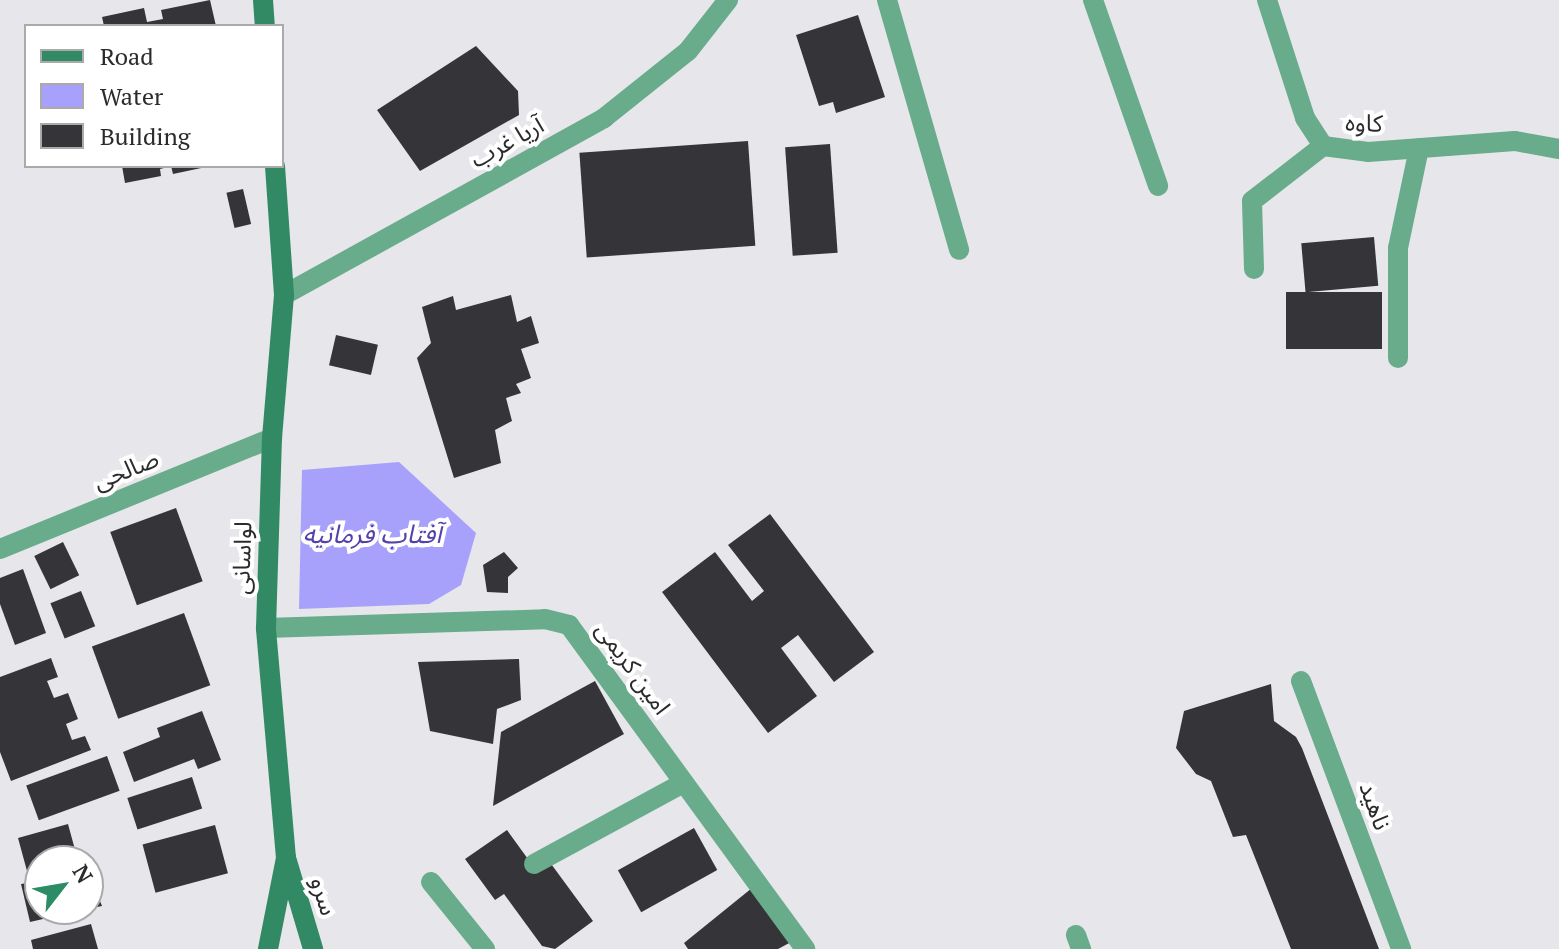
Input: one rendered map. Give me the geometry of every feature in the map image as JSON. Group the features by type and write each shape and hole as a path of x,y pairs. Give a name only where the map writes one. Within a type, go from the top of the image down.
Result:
{"main road":[{"path":"263,0 265,24"},
{"name":"لواسانی","path":"268,949 286,858 266,628 272,438 284,295 275,168"},
{"name":"سرو","path":"286,858 313,949"}],"street":[{"name":"آریا غرب","path":"284,295 604,118 688,51 728,0"},
{"path":"887,0 959,250"},
{"path":"1093,0 1158,186"},
{"name":"کاوه","path":"1267,0 1305,118 1323,146 1368,152 1515,141 1559,149"},
{"path":"1254,269 1252,201 1323,146"},
{"path":"1398,358 1398,248 1419,148"},
{"name":"صالحی","path":"0,549 272,438"},
{"name":"امین کریمی","path":"266,628 545,619 569,625 805,949"},
{"name":"ناهید","path":"1301,681 1401,949"},
{"path":"534,864 683,783"},
{"path":"431,882 485,949"}],"water":[{"name":"آفتاب فرمانیه","path":"399,462 476,533 461,585 429,604 299,609 302,470"}],"building":[{"path":"210,0 216,24 104,24 102,17 144,8 147,22 163,19 161,10"},
{"path":"858,15 885,97 836,113 833,102 819,106 796,35"},
{"path":"476,46 518,91 519,115 420,171 377,110"},
{"path":"748,141 755,246 587,258 579,153"},
{"path":"830,144 838,253 793,256 785,147"},
{"path":"122,168 164,168 160,169 161,176 125,183"},
{"path":"172,168 201,168 173,174"},
{"path":"243,189 251,224 235,228 226,193"},
{"path":"1374,237 1378,286 1306,292 1301,243"},
{"path":"1286,292 1382,292 1382,349 1286,349"},
{"path":"511,295 517,322 531,316 539,343 521,349 531,378 516,384 521,393 506,398 512,421 495,430 501,463 454,478 417,358 431,343 422,307 453,296 456,310"},
{"path":"336,335 378,345 371,375 329,365"},
{"path":"176,508 203,581 137,605 110,532"},
{"path":"770,514 874,652 834,682 798,635 781,648 817,696 768,733 662,592 715,552 752,601 764,591 728,545"},
{"path":"63,542 79,575 50,589 34,556"},
{"path":"504,552 518,568 508,577 508,593 487,592 483,565"},
{"path":"23,569 46,633 15,645 0,604 0,578"},
{"path":"81,591 95,626 65,639 50,603"},
{"path":"184,613 210,685 118,719 92,647"},
{"path":"51,658 58,677 47,681 54,698 68,693 78,719 66,724 72,740 85,736 91,750 11,781 0,752 0,677"},
{"path":"519,659 521,700 497,709 493,744 430,731 418,662"},
{"path":"595,681 624,734 493,806 501,732"},
{"path":"1271,684 1274,721 1296,737 1302,748 1379,949 1291,949 1246,835 1233,837 1211,781 1196,774 1176,748 1184,711"},
{"path":"202,711 221,760 198,769 194,759 134,782 123,752 160,737 157,728"},
{"path":"107,756 120,791 39,820 26,785"},
{"path":"192,777 202,808 138,829 127,798"},
{"path":"68,824 74,845 24,845 24,860 18,838"},
{"path":"215,825 228,873 155,893 143,844"},
{"path":"694,828 717,870 641,912 618,870"},
{"path":"507,830 533,866 546,857 593,921 555,949 542,946 504,894 495,900 465,859"},
{"path":"752,888 793,941 778,949 688,949 684,943"},
{"path":"91,925 98,949 33,949 31,940"}]}
